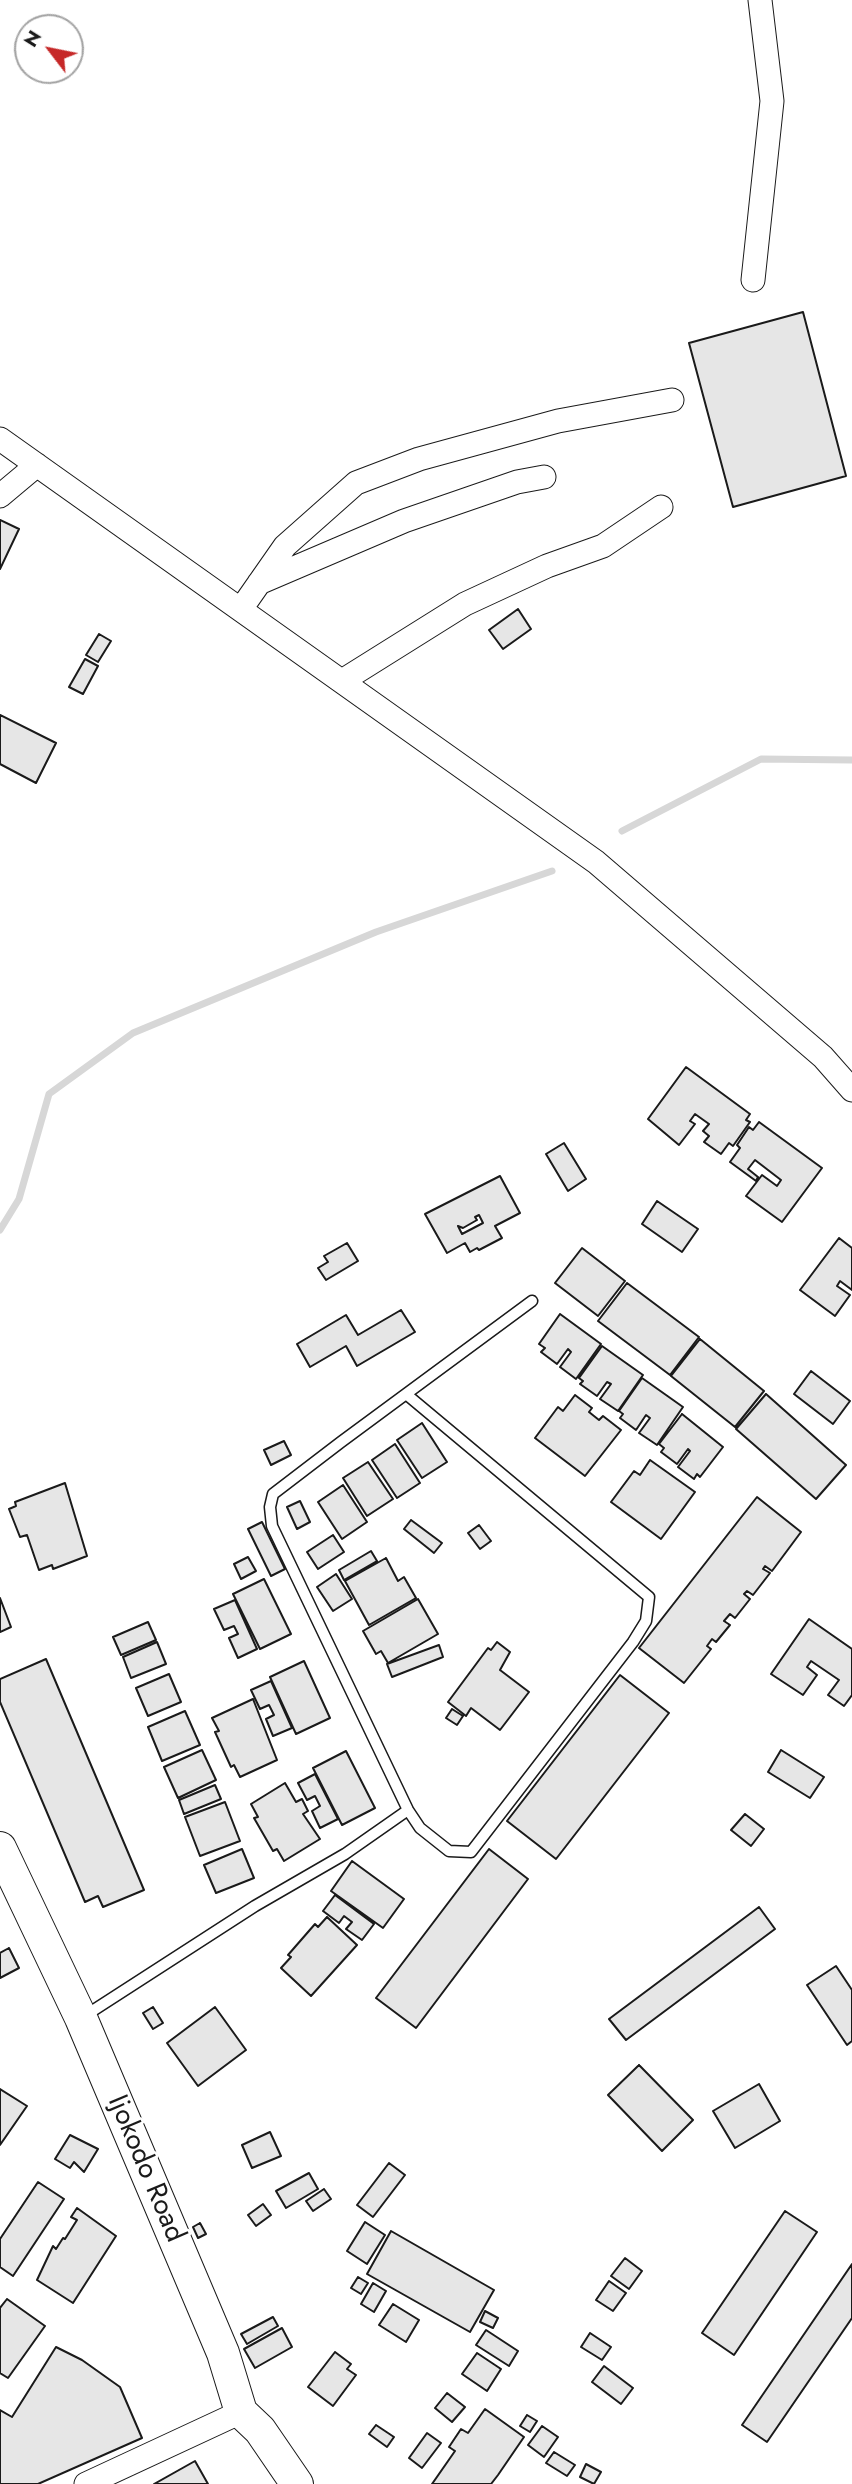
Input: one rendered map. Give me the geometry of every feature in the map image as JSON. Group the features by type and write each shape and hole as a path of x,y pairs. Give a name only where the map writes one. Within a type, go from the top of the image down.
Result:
{"main road":[{"name":"Ijokodo Road","path":"0,1848 80,2018 223,2353 241,2412 260,2430 297,2484"}],"street":[{"path":"753,279 772,101 760,0"},
{"path":"241,609 285,546 356,483 419,460 558,421 672,400"},
{"path":"0,439 596,862 823,1057 852,1090"},
{"path":"0,496 37,465"},
{"path":"259,583 404,521 517,482 544,477"},
{"path":"342,681 465,604 547,566 603,546 661,507"},
{"path":"86,2484 241,2412"}],"lane":[{"path":"406,1394 649,1597 646,1621 633,1642 471,1852 449,1851 420,1828 408,1810 272,1526 270,1507 273,1494 406,1394 532,1301"},
{"path":"80,2018 255,1906 345,1854 408,1810"}],"building":[{"path":"803,312 846,476 733,507 689,343"},
{"path":"0,520 19,529 0,569"},
{"path":"518,609 531,629 503,649 489,630"},
{"path":"99,634 111,641 98,662 86,655"},
{"path":"85,659 98,666 83,694 69,687"},
{"path":"0,715 56,743 36,783 0,764"},
{"path":"686,1067 750,1114 746,1120 750,1122 733,1146 729,1143 721,1154 704,1142 709,1136 703,1131 709,1124 695,1114 690,1121 695,1124 679,1145 648,1119"},
{"path":"759,1122 822,1168 782,1222 746,1196 762,1175 777,1186 781,1180 755,1160 748,1169 758,1177 756,1181 730,1162 740,1148 737,1145 749,1127 753,1130"},
{"path":"564,1143 586,1179 568,1191 546,1154"},
{"path":"500,1176 520,1213 495,1226 502,1238 479,1250 477,1248 470,1252 465,1243 447,1253 425,1214","holes":["479,1215 483,1223 462,1234 458,1226 463,1228 477,1220 475,1217"]},
{"path":"657,1201 698,1229 682,1252 642,1224"},
{"path":"839,1238 852,1248 852,1290 840,1281 837,1286 850,1295 835,1316 800,1290"},
{"path":"347,1243 358,1261 326,1280 318,1268 328,1262 324,1256"},
{"path":"582,1248 625,1281 598,1316 555,1283"},
{"path":"627,1283 699,1337 670,1375 598,1321"},
{"path":"401,1310 415,1332 357,1366 346,1346 310,1367 297,1344 346,1315 358,1335"},
{"path":"560,1314 601,1344 576,1379 560,1367 571,1352 568,1349 557,1364 541,1352 545,1348 539,1344"},
{"path":"700,1339 764,1391 735,1427 671,1376"},
{"path":"602,1346 643,1375 618,1411 600,1399 611,1384 607,1382 597,1396 580,1384 583,1381 579,1378"},
{"path":"811,1371 850,1401 833,1424 794,1394"},
{"path":"642,1378 683,1407 657,1445 639,1433 650,1418 646,1415 636,1430 620,1418 623,1414 619,1411"},
{"path":"766,1394 846,1465 816,1499 736,1429"},
{"path":"575,1395 592,1408 589,1412 599,1420 603,1416 621,1430 585,1476 535,1438 558,1407 563,1411"},
{"path":"682,1414 723,1447 700,1477 697,1474 694,1479 678,1467 690,1451 688,1449 677,1464 661,1452 664,1448 659,1444"},
{"path":"422,1423 447,1462 422,1478 397,1440"},
{"path":"284,1441 291,1455 271,1465 264,1450"},
{"path":"395,1444 420,1483 397,1498 372,1460"},
{"path":"650,1460 695,1492 661,1539 611,1502 634,1471 640,1475"},
{"path":"368,1462 393,1499 367,1516 343,1478"},
{"path":"65,1483 87,1556 53,1569 52,1565 39,1570 27,1535 20,1537 9,1509 16,1506 15,1502"},
{"path":"343,1485 367,1522 342,1539 318,1502"},
{"path":"757,1497 801,1532 772,1571 765,1566 763,1569 770,1573 753,1595 747,1591 744,1594 750,1599 735,1618 730,1614 724,1621 730,1625 716,1642 712,1639 707,1646 711,1649 684,1683 639,1648"},
{"path":"300,1501 310,1522 297,1529 287,1507"},
{"path":"411,1520 442,1543 434,1553 404,1529"},
{"path":"262,1522 285,1569 271,1576 248,1529"},
{"path":"479,1525 491,1541 480,1549 468,1533"},
{"path":"333,1535 344,1552 318,1569 307,1552"},
{"path":"371,1551 377,1561 344,1580 339,1570"},
{"path":"248,1557 256,1571 241,1579 234,1564"},
{"path":"386,1558 398,1581 404,1577 416,1598 369,1625 345,1581"},
{"path":"336,1574 352,1599 333,1611 317,1587"},
{"path":"264,1579 291,1634 260,1649 233,1594"},
{"path":"0,1598 11,1627 0,1632"},
{"path":"418,1599 438,1634 388,1663 381,1651 376,1654 363,1631"},
{"path":"235,1600 257,1649 238,1658 229,1638 238,1634 234,1626 224,1630 214,1609"},
{"path":"809,1619 852,1649 852,1695 844,1706 828,1695 839,1680 811,1661 807,1667 817,1675 803,1695 771,1674"},
{"path":"148,1622 156,1640 121,1655 113,1637"},
{"path":"157,1642 166,1664 131,1678 123,1657"},
{"path":"497,1642 510,1652 500,1670 529,1692 500,1730 471,1708 466,1716 448,1702 488,1648 491,1650"},
{"path":"439,1645 443,1657 392,1677 387,1664"},
{"path":"46,1659 144,1890 103,1907 98,1896 85,1902 0,1702 0,1679"},
{"path":"304,1661 330,1718 296,1734 270,1677"},
{"path":"169,1674 181,1702 148,1716 136,1688"},
{"path":"620,1675 669,1713 556,1859 507,1821"},
{"path":"271,1681 292,1728 273,1736 266,1719 274,1715 269,1705 260,1709 251,1690"},
{"path":"253,1699 277,1760 240,1777 234,1765 231,1767 215,1732 219,1731 212,1718"},
{"path":"452,1709 463,1716 457,1725 446,1718"},
{"path":"185,1711 200,1745 162,1761 148,1727"},
{"path":"202,1750 216,1780 178,1798 164,1767"},
{"path":"781,1750 824,1777 810,1798 768,1772"},
{"path":"346,1751 375,1808 342,1825 313,1768"},
{"path":"315,1774 338,1819 320,1828 312,1811 320,1806 315,1796 307,1800 298,1783"},
{"path":"285,1783 296,1802 302,1799 308,1811 303,1814 320,1839 284,1861 277,1849 273,1851 254,1818 258,1817 251,1804"},
{"path":"215,1785 221,1799 184,1814 179,1800"},
{"path":"225,1802 240,1841 200,1856 185,1817"},
{"path":"745,1814 764,1829 751,1846 731,1830"},
{"path":"242,1849 254,1878 216,1893 204,1865"},
{"path":"489,1849 528,1879 416,2028 376,1998"},
{"path":"352,1861 404,1899 383,1928 331,1891"},
{"path":"335,1895 374,1924 362,1940 346,1929 352,1922 344,1916 339,1923 323,1911"},
{"path":"759,1907 775,1929 626,2040 609,2019"},
{"path":"327,1917 357,1945 311,1996 281,1968 291,1957 288,1955 315,1924 318,1927"},
{"path":"9,1948 19,1968 0,1978 0,1953"},
{"path":"836,1966 852,1990 852,2041 847,2045 807,1985"},
{"path":"153,2007 163,2023 153,2029 143,2013"},
{"path":"215,2007 246,2050 198,2086 167,2043"},
{"path":"639,2065 693,2120 662,2151 608,2095"},
{"path":"759,2084 780,2121 735,2148 713,2111"},
{"path":"0,2089 27,2106 0,2145"},
{"path":"270,2132 281,2156 252,2168 242,2145"},
{"path":"70,2135 98,2149 84,2172 74,2162 70,2168 55,2159"},
{"path":"389,2163 405,2175 373,2217 357,2205"},
{"path":"309,2173 318,2189 286,2208 276,2191"},
{"path":"38,2182 64,2199 13,2276 0,2267 0,2239"},
{"path":"324,2189 331,2199 313,2211 306,2201"},
{"path":"263,2204 271,2215 256,2226 248,2215"},
{"path":"77,2208 116,2236 73,2303 37,2280 53,2246 56,2249 77,2220 71,2217"},
{"path":"785,2211 817,2232 734,2355 702,2333"},
{"path":"365,2222 385,2235 367,2264 347,2251"},
{"path":"200,2223 206,2234 198,2238 193,2227"},
{"path":"391,2231 494,2290 470,2332 367,2274"},
{"path":"625,2258 642,2271 629,2289 611,2276"},
{"path":"852,2264 852,2318 767,2442 742,2425"},
{"path":"358,2277 368,2283 361,2294 351,2288"},
{"path":"609,2281 626,2293 613,2311 596,2300"},
{"path":"373,2283 386,2291 374,2312 361,2304"},
{"path":"7,2299 45,2326 8,2378 0,2373 0,2308"},
{"path":"393,2304 419,2320 406,2342 379,2325"},
{"path":"485,2311 498,2318 493,2328 480,2322"},
{"path":"273,2317 278,2326 247,2344 241,2334"},
{"path":"282,2328 292,2347 255,2368 244,2349"},
{"path":"486,2330 518,2351 509,2366 476,2345"},
{"path":"590,2333 611,2347 602,2360 581,2347"},
{"path":"56,2347 82,2360 120,2387 142,2438 38,2484 0,2484 0,2410 12,2417"},
{"path":"335,2352 351,2364 347,2369 356,2375 333,2406 308,2387"},
{"path":"477,2353 501,2369 487,2391 462,2374"},
{"path":"604,2366 633,2388 621,2404 592,2382"},
{"path":"447,2393 465,2407 452,2422 435,2408"},
{"path":"485,2409 524,2437 498,2475 491,2484 432,2484 455,2451 449,2447 461,2429 468,2433"},
{"path":"527,2415 537,2421 530,2432 520,2426"},
{"path":"376,2425 394,2437 387,2447 369,2434"},
{"path":"542,2426 558,2437 544,2457 528,2445"},
{"path":"427,2433 441,2443 422,2468 409,2458"},
{"path":"554,2452 575,2465 567,2476 546,2463"},
{"path":"195,2461 208,2484 154,2484"},
{"path":"586,2464 601,2472 594,2484 580,2477"}],"waterway":[{"path":"622,831 761,759 852,760"},
{"path":"0,1230 19,1199 49,1094 133,1033 376,932 552,871"}]}
